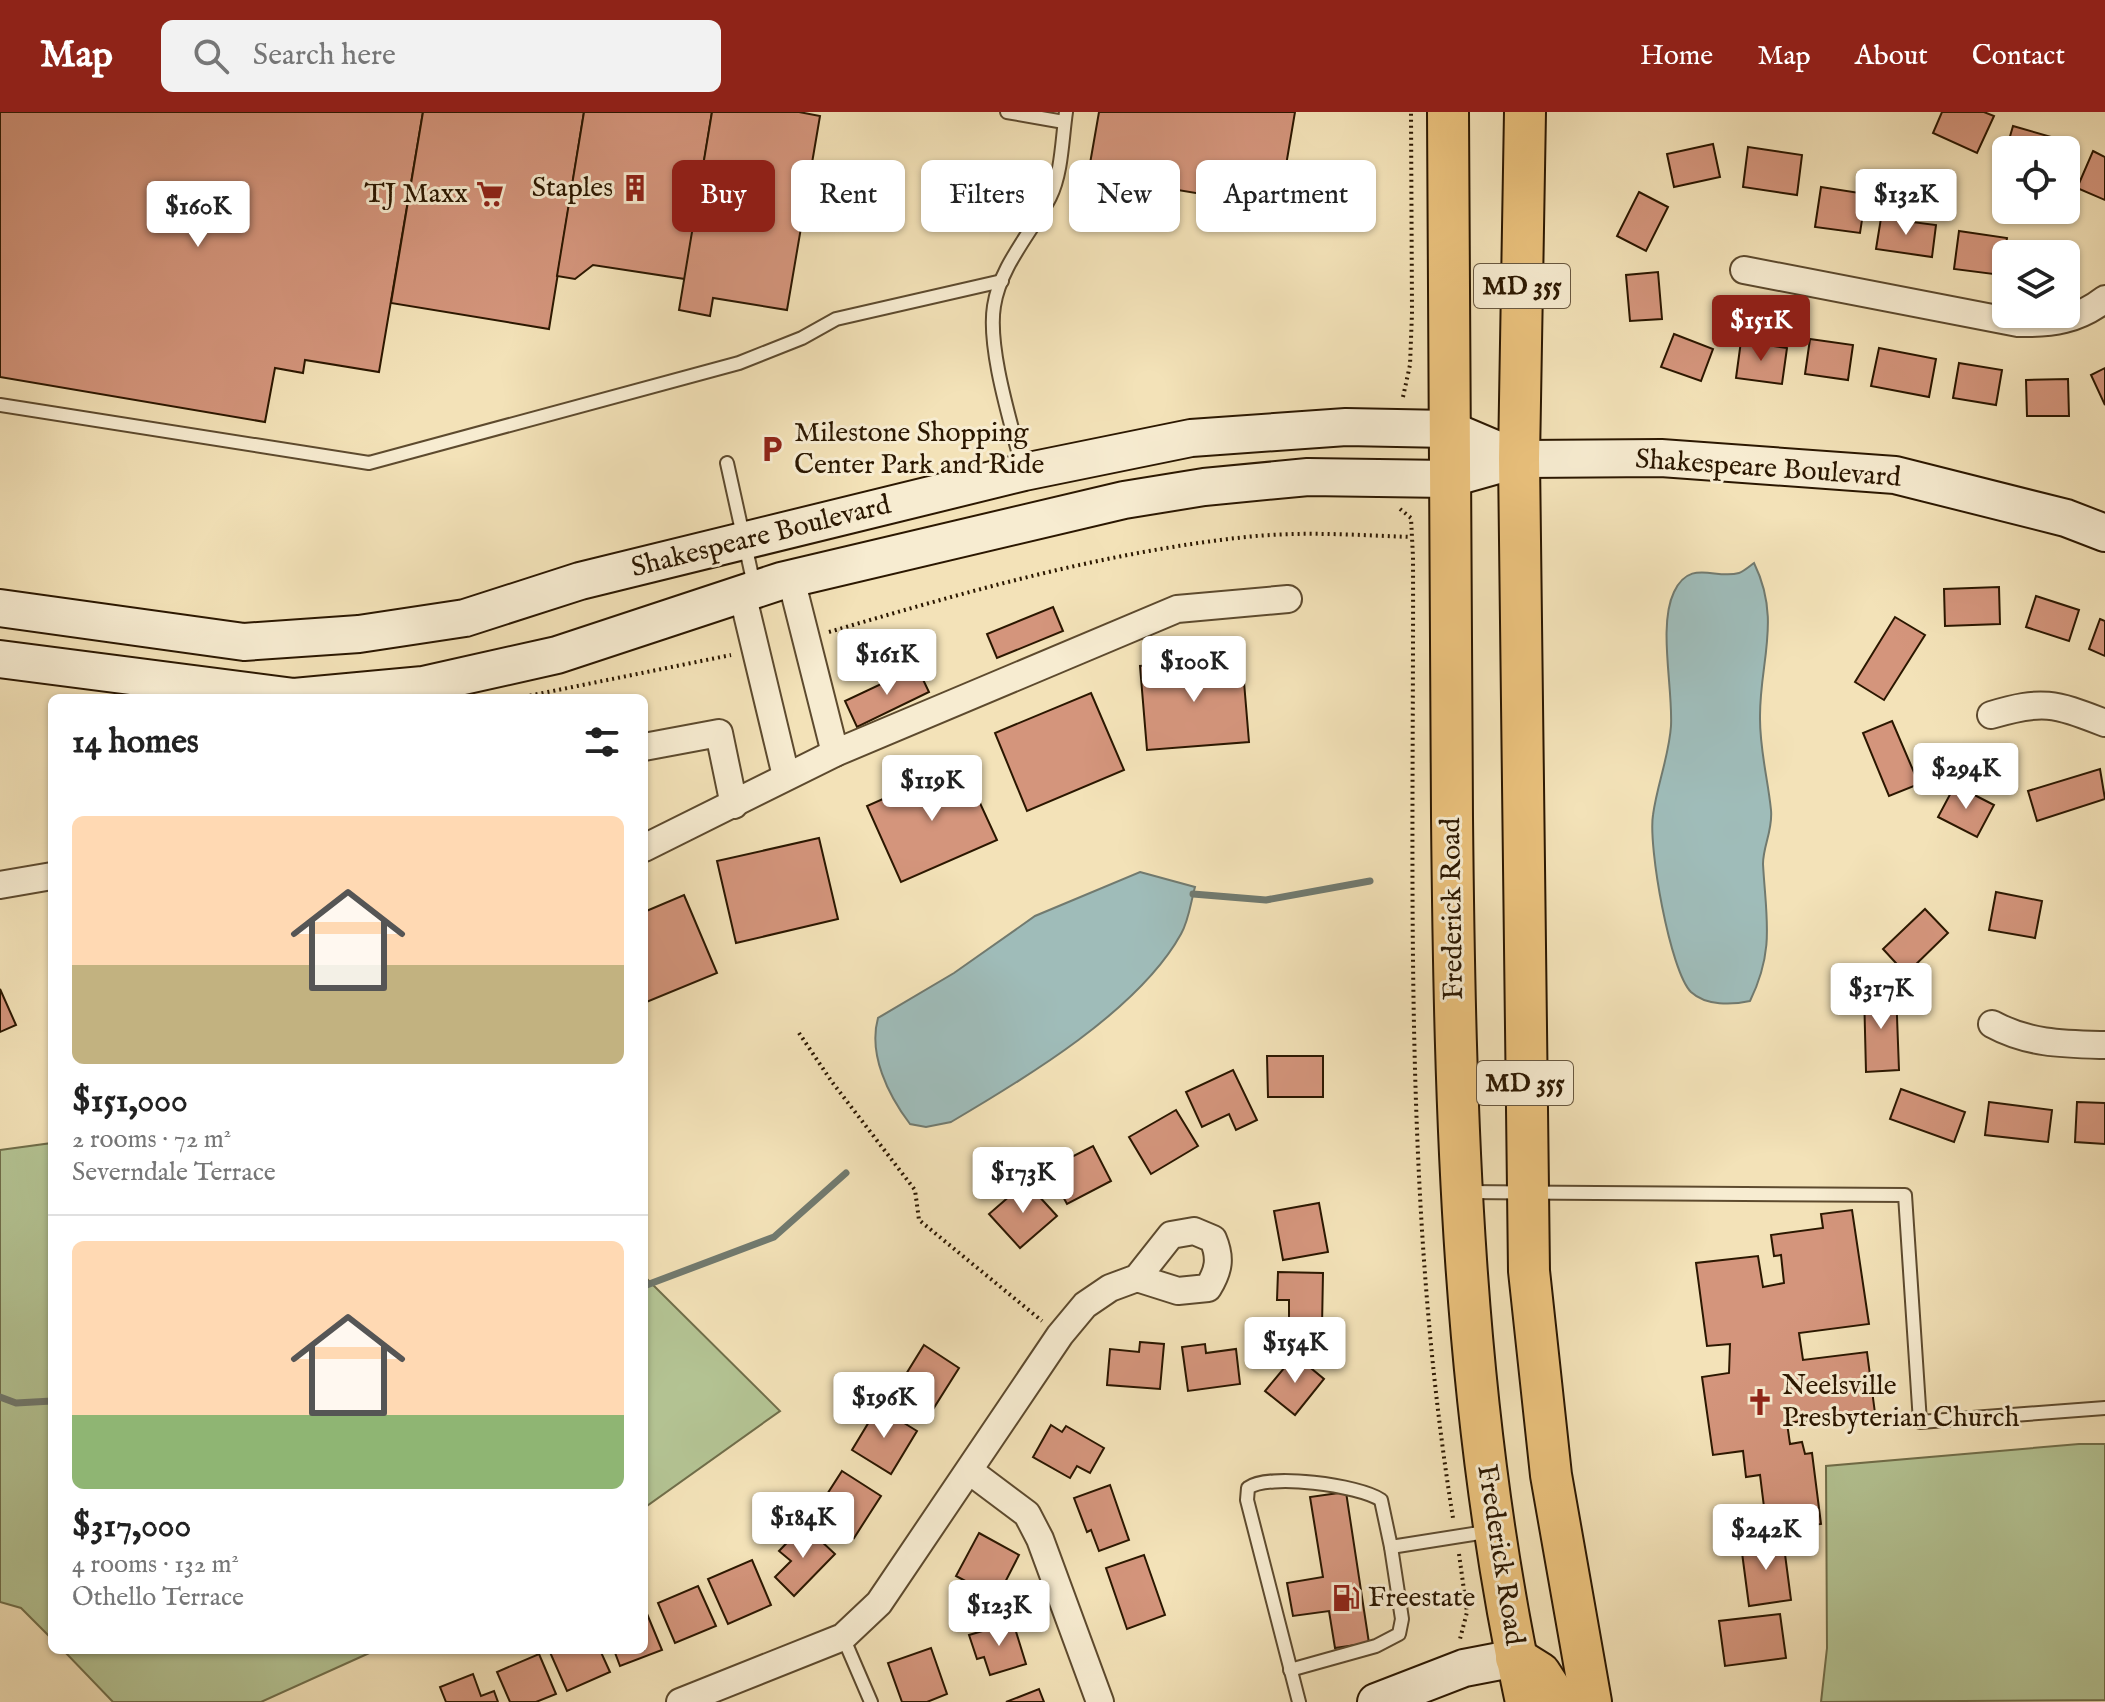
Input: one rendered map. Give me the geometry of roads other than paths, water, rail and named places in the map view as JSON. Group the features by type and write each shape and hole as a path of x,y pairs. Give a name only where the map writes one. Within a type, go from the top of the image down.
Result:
{"main road":[{"name":"Frederick Road","path":"1448,112 1448,479 1459,1192 1473,1366 1495,1531 1526,1702"},
{"name":"MD 355","path":"1525,112 1519,459 1529,1271 1551,1475 1591,1702"},
{"path":"1516,1658 1540,1673 1559,1702"}],"street":[{"path":"1744,270 2018,323 2051,324 2087,313 2105,299"},
{"name":"Shakespeare Boulevard","path":"0,608 244,642 359,634 465,618 580,581 1024,472 1191,438 1264,431 1448,429 1519,459"},
{"name":"Shakespeare Boulevard","path":"326,694 423,685 557,655 791,579 1124,500 1204,487 1308,477 1448,479 1519,459 1661,458 1895,475 2066,518 2105,533"},
{"path":"791,579 835,753"},
{"path":"748,591 756,650 786,776"},
{"path":"648,846 835,753 1177,609 1288,599"},
{"name":"Shakespeare Boulevard","path":"0,659 271,694"},
{"path":"1991,715 2027,704 2055,704 2105,723"},
{"path":"648,746 719,733 734,805"},
{"path":"0,885 48,877"},
{"path":"1992,1024 2016,1037 2105,1045"},
{"path":"680,1702 843,1637 879,1603 971,1472 1009,1407 1060,1335 1085,1305 1110,1288 1137,1278"},
{"path":"971,1472 1027,1514 1040,1539 1100,1702"},
{"path":"1376,1702 1464,1668 1516,1658"}],"lane":[{"path":"1007,112 1065,117 1052,194 1002,281 994,306 994,333 1024,472"},
{"path":"0,405 369,463 739,363 802,338 836,319 1002,281"},
{"path":"727,463 744,541 748,591"},
{"path":"1459,1192 1905,1195 1920,1422 2105,1408"},
{"path":"1290,1670 1376,1646 1399,1634 1402,1619 1391,1547 1381,1500 1374,1495 1349,1488 1269,1480 1248,1488 1247,1500 1264,1579 1299,1702"},
{"path":"1391,1547 1495,1531"},
{"path":"843,1637 871,1702"}],"water":[{"path":"1754,563 1767,604 1768,623 1760,719 1771,817 1763,864 1766,949 1750,1001 1719,1003 1697,997 1683,980 1668,935 1657,879 1653,815 1671,726 1667,622 1674,592 1688,576 1704,572 1739,573"},
{"path":"1140,872 1195,887 1181,934 1138,989 1110,1015 1046,1063 951,1122 926,1127 910,1124 882,1074 876,1046 878,1018 954,973 1035,916"}],"waterway":[{"path":"1193,894 1266,900 1370,881"},
{"path":"648,1284 774,1237 846,1173"},
{"path":"0,1397 16,1403 48,1401"}],"place":[{"name":"Staples","path":"635,188"},
{"name":"TJ Maxx","path":"490,194"},
{"name":"Milestone Shopping Center Park and Ride","path":"772,449"},
{"name":"Neelsville Presbyterian Church","path":"1760,1402"},
{"name":"Freestate","path":"1346,1598"}]}
